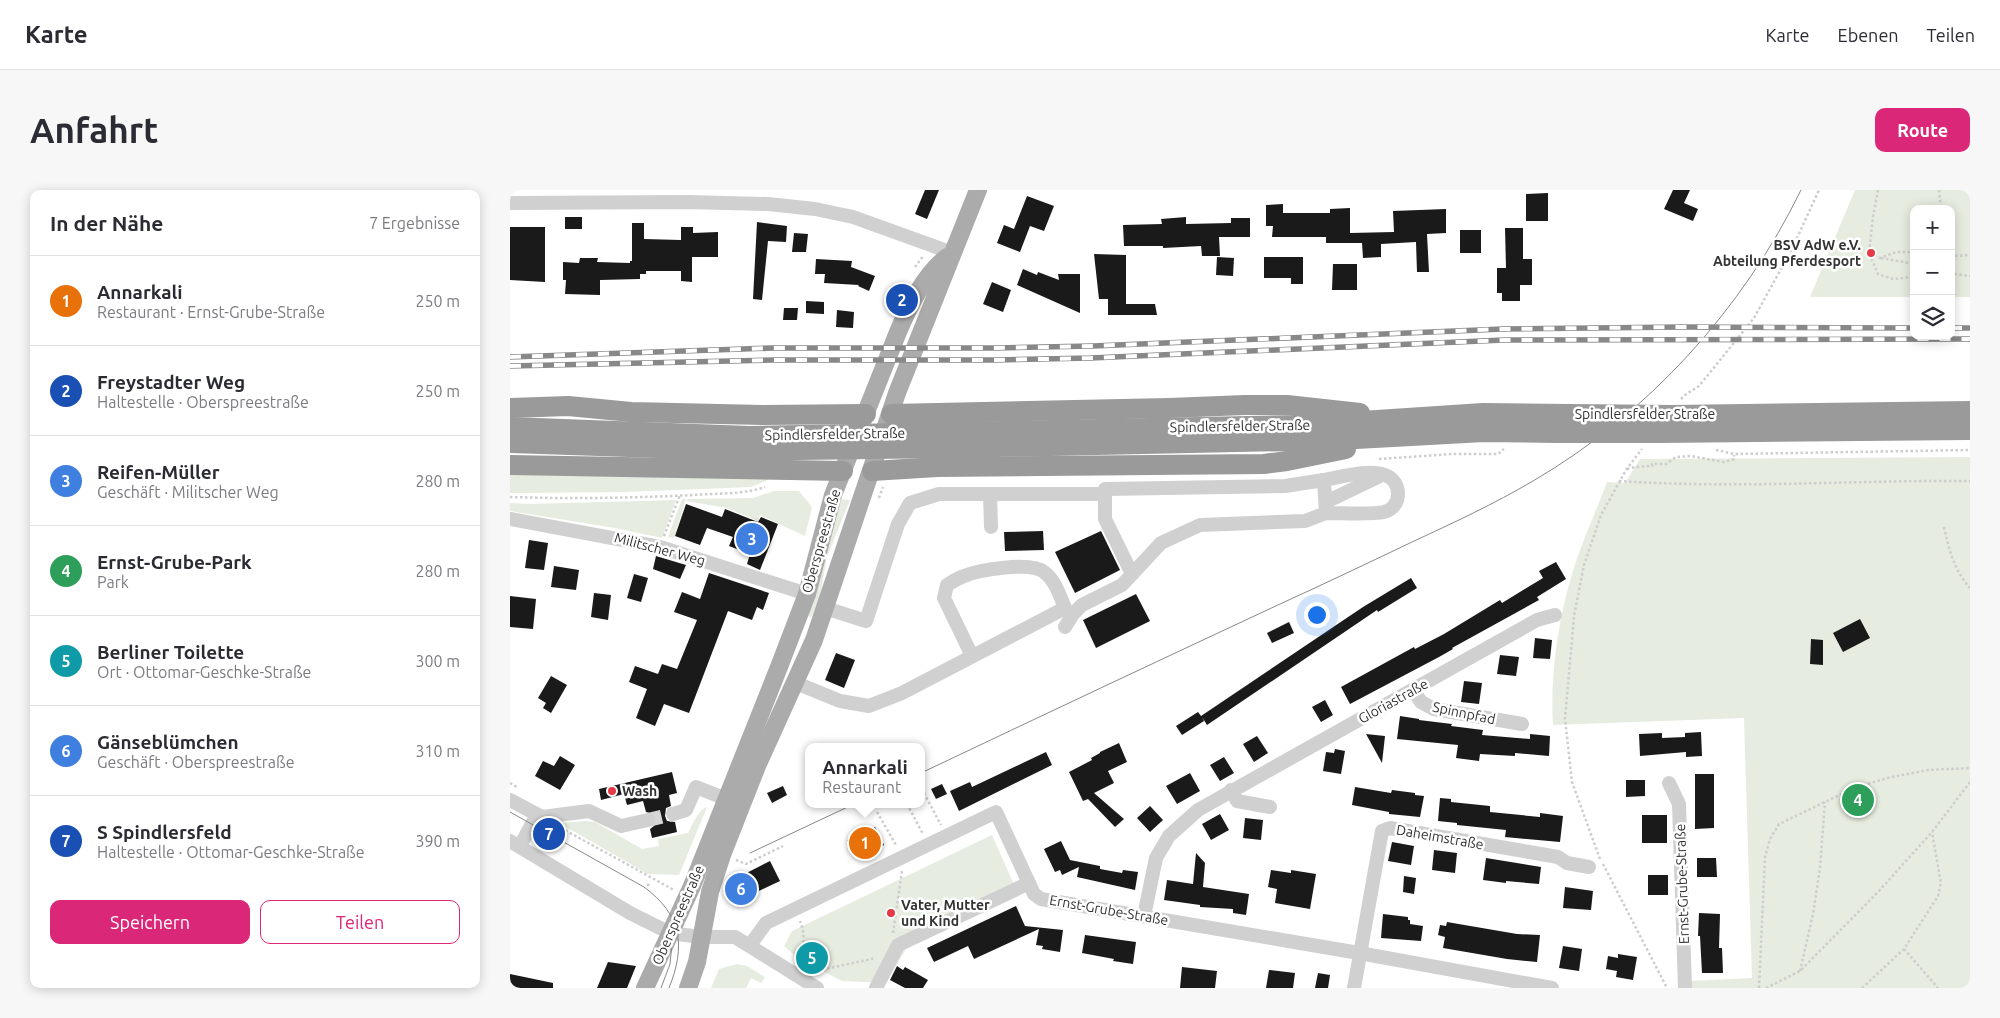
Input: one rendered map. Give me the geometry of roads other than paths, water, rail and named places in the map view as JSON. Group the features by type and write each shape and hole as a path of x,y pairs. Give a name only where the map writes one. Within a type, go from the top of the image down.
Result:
{"highway":[{"path":"891,414 1254,405 1334,409 1399,428"},
{"path":"510,408 568,406 631,412 763,415 866,414"},
{"name":"Spindlersfelder Straße","path":"510,444 747,451 799,443 952,440 1262,442 1399,428 1483,413 1569,414 1676,408 1970,411"},
{"name":"Spindlersfelder Straße","path":"510,427 748,436 799,443"},
{"path":"872,471 937,467 1264,464 1297,459 1399,428"},
{"name":"Spindlersfelder Straße","path":"1399,428 1557,433 1970,430"},
{"path":"510,465 843,471"}],"main road":[{"name":"Oberspreestraße","path":"688,988 697,962 710,892 722,855 757,766 814,640 897,394 978,190"},
{"name":"Oberspreestraße","path":"646,988 692,886 776,675 807,594 833,495 909,306 938,264 954,252"},
{"name":"Spindlersfelder Straße","path":"866,414 891,414"},
{"path":"843,471 872,471"},
{"path":"776,675 796,683"}],"street":[{"path":"510,203 688,196 815,209 861,219 954,252"},
{"path":"1132,574 1105,519 1105,489 1285,486 1374,473 1386,475 1395,482 1399,495 1396,503 1384,512 1326,508"},
{"path":"1065,627 1082,604 1122,585 1161,543 1200,525 1305,521 1374,478 1386,475"},
{"path":"1324,480 1326,508"},
{"path":"825,608 866,621 898,524 910,503 939,494 1105,494"},
{"path":"990,494 991,526"},
{"name":"Militscher Weg","path":"510,518 660,547 807,594"},
{"path":"796,683 840,701 870,706 902,693 1065,608 1052,580 1043,570 1034,567 1021,567 975,573 947,585 944,598 972,656"},
{"name":"Gloriastraße","path":"1144,916 1156,858 1169,836 1198,810 1537,620 1555,615"},
{"name":"Spinnpfad","path":"1413,690 1421,702 1434,709 1522,724"},
{"name":"Ernst-Grube-Straße","path":"1669,783 1679,804 1685,988"},
{"path":"673,814 686,810 696,787 726,799"},
{"path":"1232,790 1237,801 1270,807"},
{"path":"510,800 542,817"},
{"path":"648,820 621,826 589,811 542,817 534,820 515,844 630,913 670,933 701,937 735,937 791,970 796,976 817,988"},
{"name":"Ernst-Grube-Straße","path":"750,945 766,923 996,812 1034,894 1041,899 1360,953 1546,988"},
{"name":"Daheimstraße","path":"1360,953 1382,831 1390,828 1558,857 1567,863 1589,867"},
{"path":"876,988 898,945 1029,883"},
{"path":"1354,988 1360,953"}],"tunnel":[{"path":"648,820 673,814"}],"tram line":[{"path":"925,771 1473,513 1533,481 1575,454 1615,424 1653,391 1721,317 1751,276 1778,234 1801,190"},
{"path":"750,853 846,808"},
{"path":"510,812 644,887 657,898 673,920 679,945 678,958 669,988"},
{"path":"661,988 670,964 672,944"}],"railway":[{"path":"510,357 773,348 1093,346 1503,329 1683,327 1910,328"},
{"path":"1955,328 1970,328"},
{"path":"510,366 773,360 1091,358 1504,340 1970,339"}],"place":[{"name":"BSV AdW e.V. Abteilung Pferdesport","path":"1871,253"},
{"name":"Freystadter Weg","path":"902,300"},
{"name":"Reifen-Müller","path":"752,539"},
{"name":"Wash","path":"612,791"},
{"name":"Ernst-Grube-Park","path":"1858,800"},
{"name":"S Spindlersfeld","path":"549,834"},
{"name":"Annarkali","path":"865,843"},
{"name":"Gänseblümchen","path":"741,889"},
{"name":"Vater, Mutter und Kind","path":"891,913"},
{"name":"Berliner Toilette","path":"812,958"}]}
